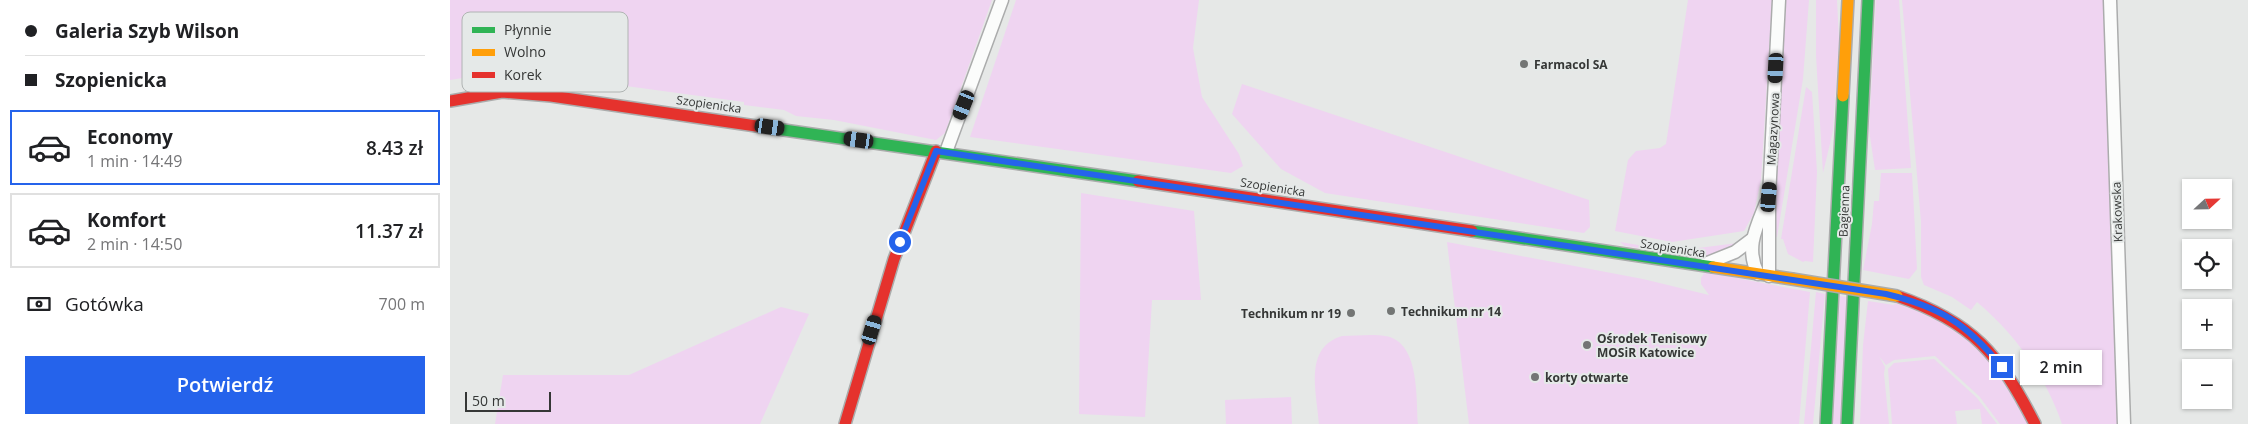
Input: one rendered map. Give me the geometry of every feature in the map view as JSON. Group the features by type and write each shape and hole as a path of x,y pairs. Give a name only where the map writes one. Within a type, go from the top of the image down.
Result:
{"street":[{"path":"845,424 894,259 941,152 1002,0"},
{"name":"Magazynowa","path":"1764,275 1779,0"},
{"name":"Bagienna","path":"1826,424 1848,0"},
{"name":"Bagienna","path":"1847,424 1868,0"},
{"name":"Krakowska","path":"2110,0 2124,424"},
{"name":"Szopienicka","path":"450,101 502,92 524,92 941,152 1897,296 1940,312 1974,336 2007,373 2035,424"},
{"name":"Magazynowa","path":"1751,240 1769,197"},
{"path":"1700,266 1716,262 1735,252 1751,240"},
{"path":"1751,240 1752,254 1764,275"}],"shaded area":[{"path":"450,0 992,0 945,133 936,140 834,120 796,116 784,110 744,105 744,102 628,86 628,12 462,12 462,78 450,80"},
{"path":"1016,0 1199,0 1193,48 1202,97 1239,154 1243,166 1231,173 970,137"},
{"path":"1688,0 1772,0 1761,180 1754,213 1744,231 1672,242 1615,231 1628,160 1636,151 1660,148 1666,144"},
{"path":"1785,0 1809,0 1803,79 1777,237 1774,237"},
{"path":"1816,0 1837,0 1839,40 1833,131 1823,173 1816,56"},
{"path":"1876,0 1899,0 1911,168 1875,170 1869,130"},
{"path":"1902,0 2103,0 2119,424 2062,424 2038,373 2028,357 2004,328 1977,302 1971,310 1952,297 1924,285 1921,277 1921,222"},
{"path":"1242,84 1589,200 1590,227 1584,233 1325,193 1281,169 1232,114"},
{"path":"1806,87 1812,92 1817,172 1813,262 1803,262 1788,254 1783,239 1781,239"},
{"path":"1881,173 1912,173 1917,269 1909,279 1863,270 1872,224 1874,201 1879,201"},
{"path":"1081,193 1194,211 1201,300 1152,300 1145,417 1079,414"},
{"name":"Ośrodek Tenisowy MOSiR Katowice","path":"1447,242 1643,279 1709,295 1701,284 1701,278 1705,272 1810,292 1799,424 1469,424"},
{"path":"1620,242 1674,251 1738,243 1706,258 1625,246"},
{"path":"1816,292 1825,294 1813,424 1804,424"},
{"path":"1840,296 1846,297 1840,424 1833,424"},
{"path":"1868,301 1894,305 1895,303 1910,308 1938,321 1976,347 1996,371 2028,424 2000,424 1979,396 1935,356 1894,360 1886,365 1879,356 1885,367 1889,424 1860,424 1863,345"},
{"path":"781,307 809,314 760,424 495,424 503,375 629,375"},
{"path":"1342,336 1385,336 1396,340 1405,348 1414,372 1418,424 1319,424 1315,385 1317,361 1322,350 1330,342"},
{"path":"1934,359 1977,398 1997,424 1982,424 1980,409 1955,411 1957,424 1892,424 1888,369 1894,363"},
{"path":"1291,397 1292,424 1226,424 1225,400"}],"traffic: fast":[{"path":"1847,424 1868,0"},
{"path":"1826,424 1843,96"},
{"path":"763,127 1138,181"},
{"path":"1472,231 1713,267"}],"traffic: slow":[{"path":"1843,96 1848,0"},
{"path":"1713,267 1792,279"},
{"path":"1792,279 1897,296"}],"traffic: jam":[{"path":"450,101 502,92 551,96 763,127"},
{"path":"845,424 894,259 936,151"},
{"path":"1138,181 1472,231"},
{"path":"1897,296 1946,317 1965,329 1996,360 2022,399 2035,424"}],"place":[{"name":"Farmacol SA","path":"1524,64"},
{"name":"Technikum nr 14","path":"1391,311"},
{"name":"Technikum nr 19","path":"1351,313"},
{"name":"Ośrodek Tenisowy MOSiR Katowice","path":"1587,345"},
{"name":"korty otwarte","path":"1535,377"}],"route":[{"path":"900,242 928,167 936,151 1897,296 1921,304 1951,318 1979,340 2002,367"}]}
